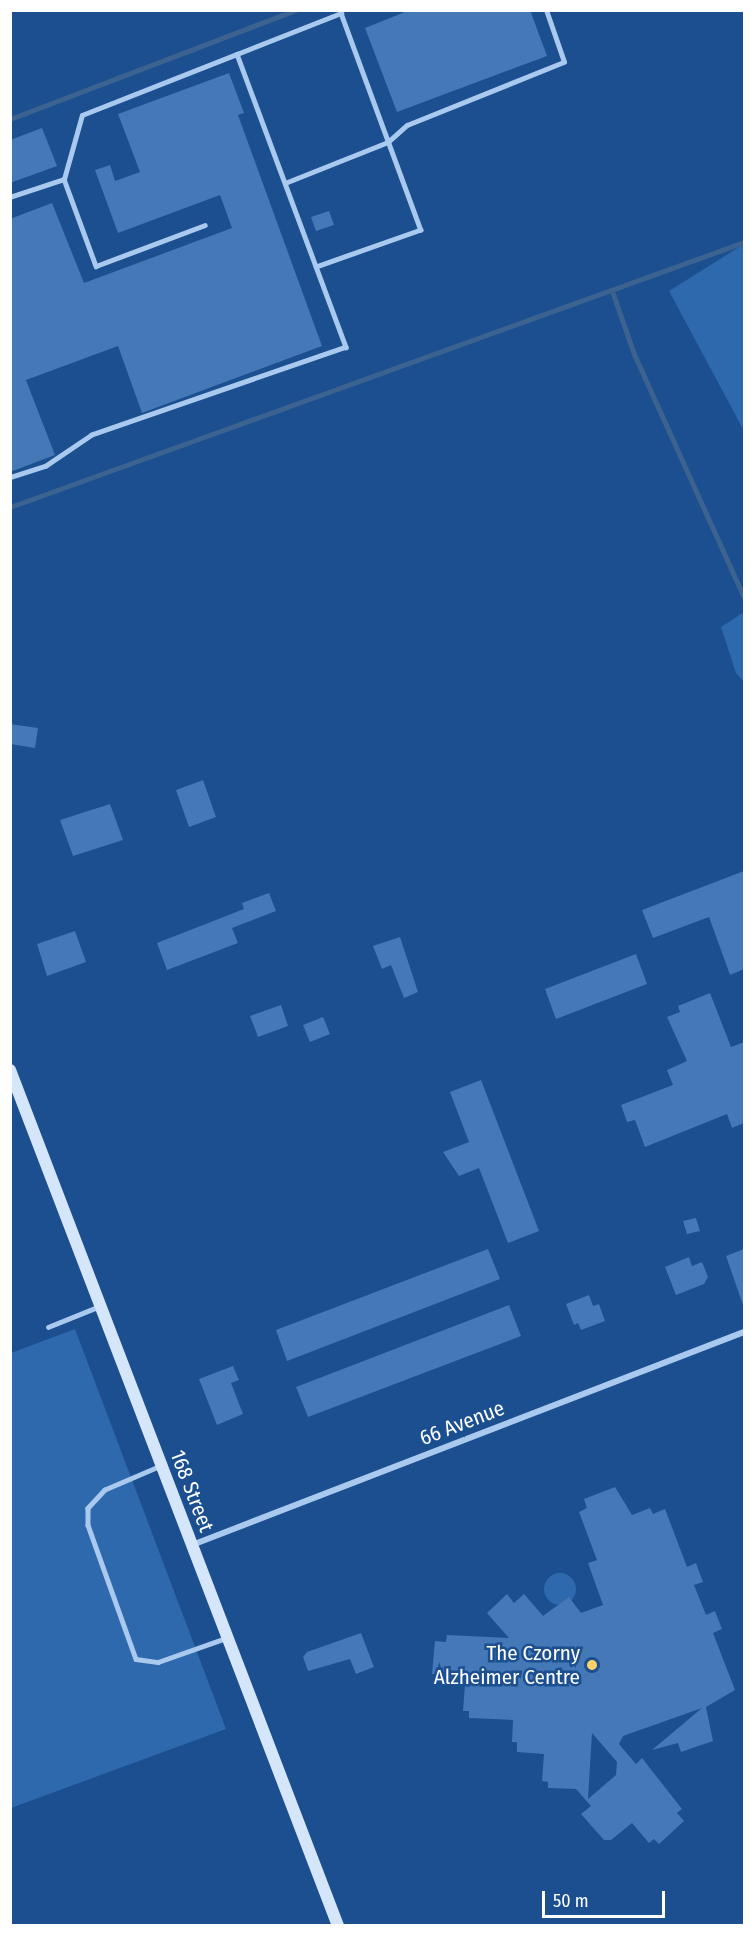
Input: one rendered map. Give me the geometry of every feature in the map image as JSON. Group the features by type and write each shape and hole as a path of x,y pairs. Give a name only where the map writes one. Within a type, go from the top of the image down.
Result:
{"main road":[{"name":"168 Street","path":"10,1070 338,1926"}],"street":[{"name":"66 Avenue","path":"192,1545 744,1332"}],"lane":[{"path":"285,183 388,142 407,125 564,62 546,10"},
{"path":"205,225 96,266 64,179 82,115 341,13 421,230 316,267"},
{"path":"10,478 46,466 92,435 346,347 237,54"},
{"path":"10,197 64,179"},
{"path":"48,1327 100,1306"},
{"path":"161,1466 105,1490 88,1508 91,1535 135,1659 169,1660 228,1638"}],"shaded area":[{"path":"744,244 744,431 669,291"},
{"path":"744,612 744,682 736,673 721,627"},
{"path":"75,1329 226,1729 11,1808 11,1353"},
{"path":"560,1573 571,1578 576,1589 571,1600 560,1605 549,1600 544,1589 549,1578"}],"building":[{"path":"410,10 530,10 547,56 397,112 365,28"},
{"path":"229,73 244,113 238,115 322,346 142,413 118,346 26,380 55,455 10,472 10,219 52,203 84,283 232,228 220,195 118,233 95,170 110,165 115,181 140,172 118,114"},
{"path":"42,128 57,166 10,183 10,140"},
{"path":"329,211 334,225 316,231 311,217"},
{"path":"10,724 38,728 35,748 10,744"},
{"path":"203,780 216,817 189,827 176,790"},
{"path":"110,804 123,840 73,856 60,820"},
{"path":"744,871 744,969 730,975 709,917 653,938 642,910"},
{"path":"269,893 276,911 232,928 238,943 167,970 157,943 244,909 242,903"},
{"path":"75,931 86,962 47,976 37,944"},
{"path":"400,937 418,992 404,998 391,965 382,969 373,946"},
{"path":"636,954 647,984 556,1019 545,989"},
{"path":"710,993 731,1047 744,1042 744,1123 732,1128 727,1114 645,1147 635,1120 627,1122 621,1105 673,1085 667,1070 687,1061 667,1017 680,1012 678,1006"},
{"path":"281,1005 288,1026 258,1037 250,1016"},
{"path":"323,1017 330,1034 310,1042 303,1025"},
{"path":"481,1080 539,1231 508,1243 479,1168 459,1176 443,1152 469,1142 450,1092"},
{"path":"696,1218 700,1231 687,1234 683,1221"},
{"path":"488,1249 500,1279 287,1361 276,1330"},
{"path":"744,1249 744,1305 743,1305 726,1256"},
{"path":"689,1257 692,1266 702,1262 708,1277 704,1284 676,1295 665,1267"},
{"path":"589,1295 593,1306 599,1304 605,1321 581,1330 578,1323 574,1325 566,1304"},
{"path":"509,1305 521,1336 308,1417 296,1387"},
{"path":"233,1366 239,1380 231,1383 243,1414 217,1425 199,1379"},
{"name":"The Czorny Alzheimer Centre","path":"615,1487 632,1515 650,1508 653,1514 665,1509 687,1567 696,1563 703,1582 694,1585 706,1615 715,1611 722,1629 713,1633 735,1690 706,1707 713,1741 681,1752 678,1743 652,1750 702,1708 623,1736 619,1744 636,1764 642,1758 682,1809 677,1813 684,1821 659,1844 654,1839 649,1843 632,1823 611,1840 604,1840 581,1814 591,1806 576,1789 548,1788 548,1782 542,1781 544,1754 517,1752 517,1742 512,1742 513,1720 469,1718 469,1711 463,1711 465,1684 437,1682 438,1674 432,1674 435,1641 446,1642 447,1635 509,1638 487,1613 507,1594 514,1603 524,1594 543,1616 569,1597 581,1613 603,1605 588,1563 597,1560 579,1512 587,1508 584,1499","holes":["592,1733 617,1762 616,1775 588,1799"]},
{"path":"361,1633 374,1667 356,1674 350,1659 308,1671 303,1657 307,1652"}],"waterway":[{"path":"10,119 296,10"},
{"path":"10,507 744,242"},
{"path":"612,291 634,354 744,598"}],"place":[{"name":"The Czorny Alzheimer Centre","path":"592,1665"}]}
